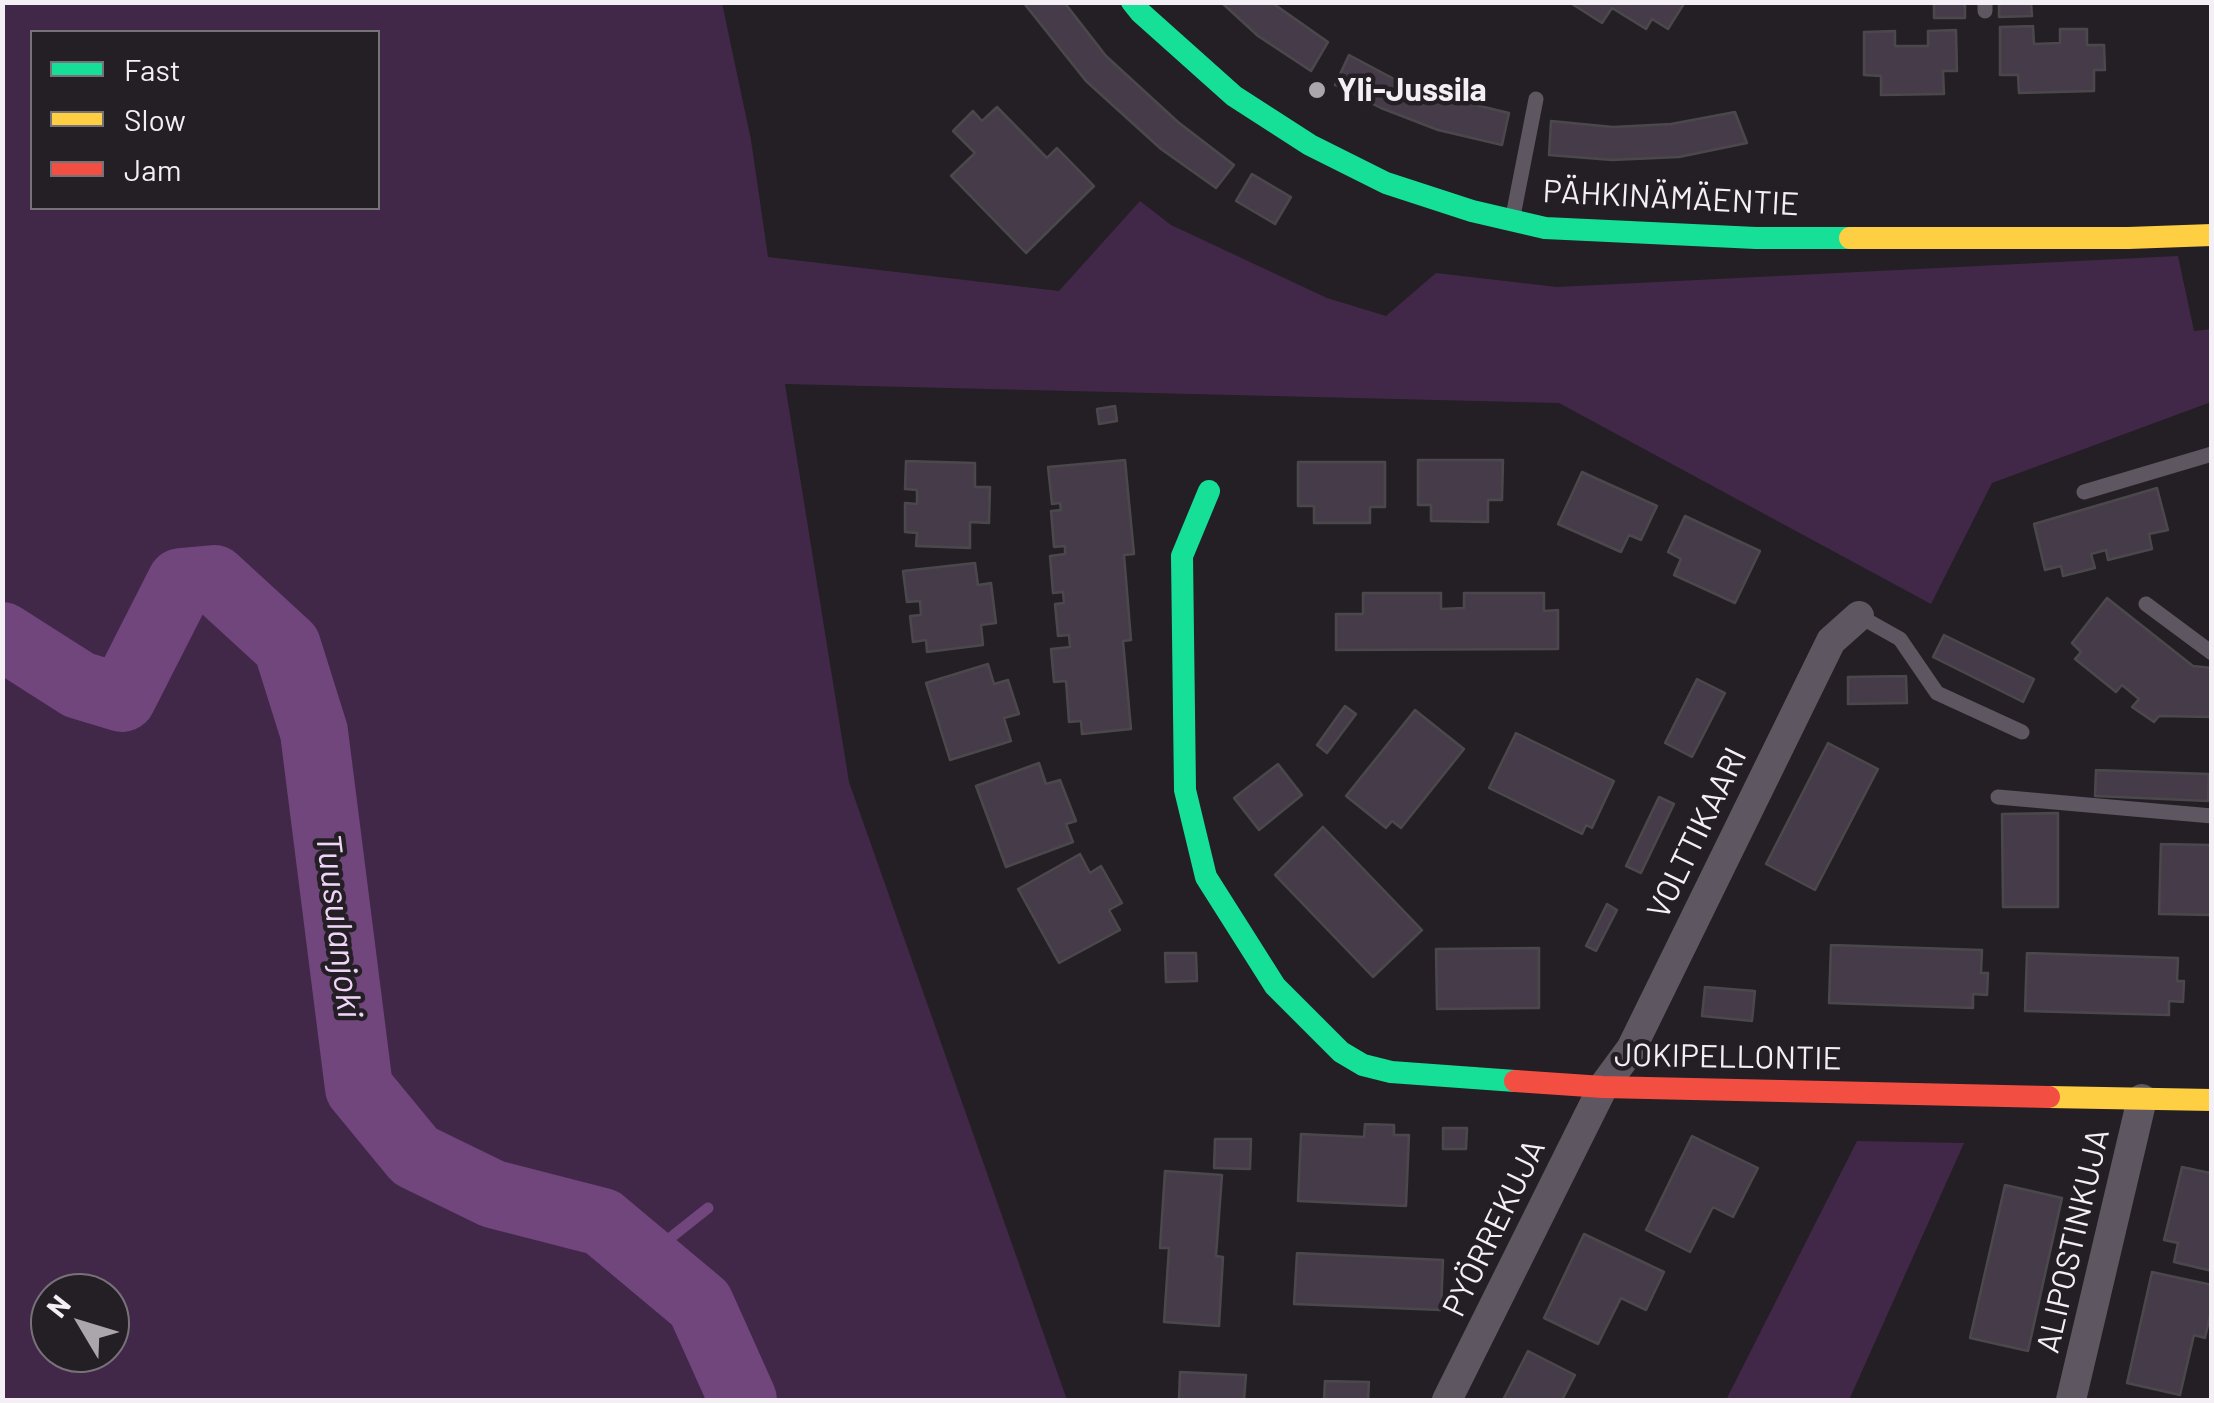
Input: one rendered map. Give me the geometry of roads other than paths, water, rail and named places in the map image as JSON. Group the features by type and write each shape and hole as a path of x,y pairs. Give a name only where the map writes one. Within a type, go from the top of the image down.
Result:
{"street":[{"name":"PÄHKINÄMÄENTIE","path":"1132,2 1234,96 1310,144 1386,182 1472,212 1545,228 1756,238 2212,235"},
{"name":"JOKIPELLONTIE","path":"1209,491 1182,556 1184,790 1206,878 1275,986 1341,1052 1391,1072 1603,1087 2212,1100"},
{"name":"VOLTTIKAARI","path":"1603,1087 1631,1049 1831,640 1860,616"},
{"name":"PYÖRREKUJA","path":"1447,1400 1603,1087"},
{"name":"ALIPOSTINKUJA","path":"2071,1400 2142,1098"}],"lane":[{"path":"1512,220 1536,98"},
{"path":"2084,492 2212,454"},
{"path":"2146,604 2212,653"},
{"path":"1860,616 1900,639 1938,692 2022,732"},
{"path":"1998,797 2212,816"}],"waterway":[{"name":"Tuusulanjoki","path":"2,636 79,685 122,698 181,582 214,579 287,646 314,732 359,1088 415,1156 493,1194 602,1222 700,1304 743,1400"},
{"path":"645,1258 708,1208"}],"place":[{"name":"Yli-Jussila","path":"1317,90"}]}
